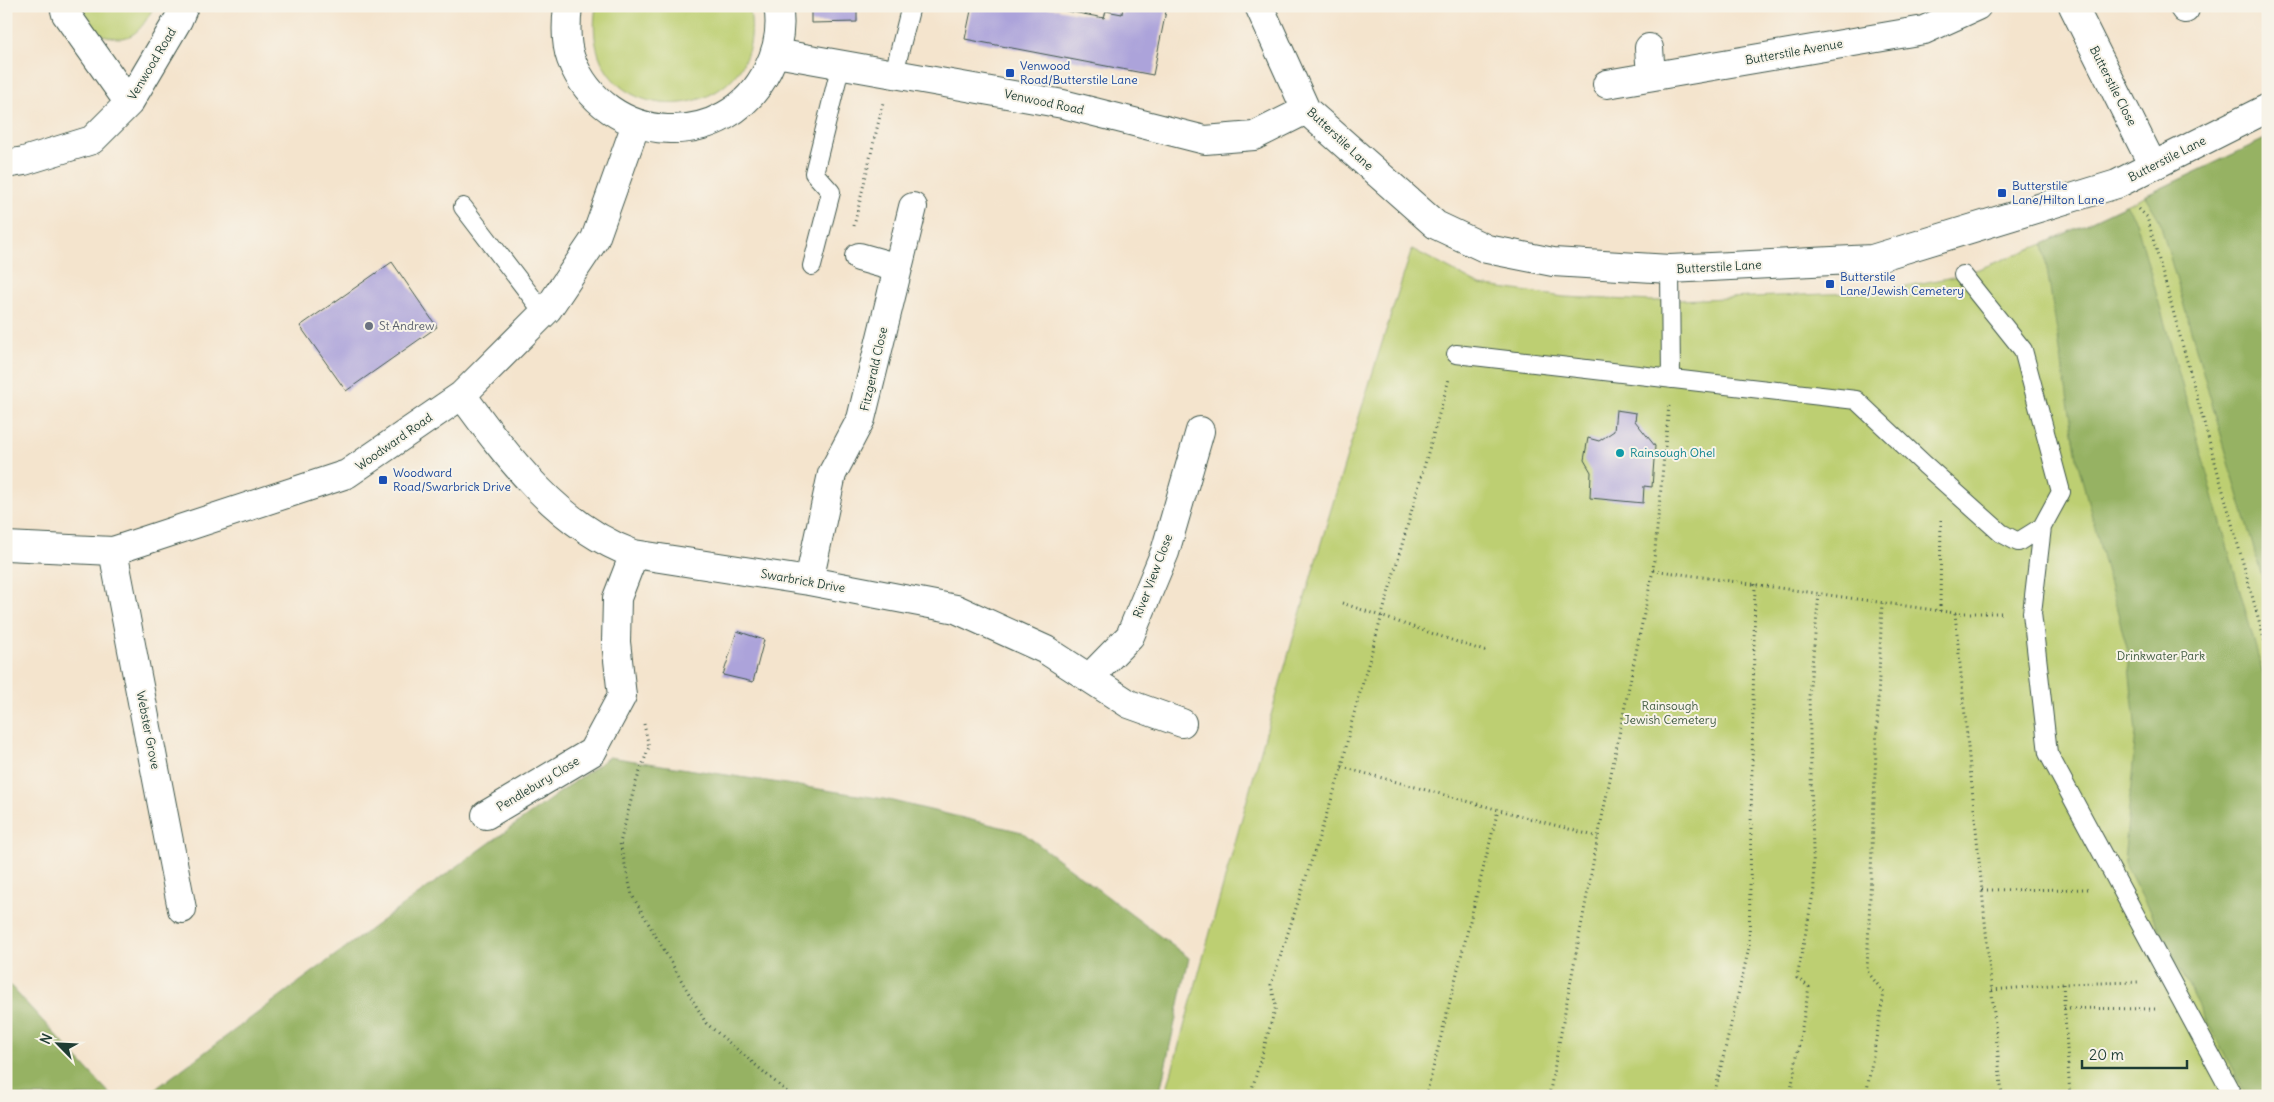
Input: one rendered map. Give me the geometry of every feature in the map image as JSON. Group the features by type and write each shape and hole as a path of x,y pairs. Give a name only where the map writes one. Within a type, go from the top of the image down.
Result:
{"street":[{"path":"64,6 66,14 130,103"},
{"name":"Venwood Road","path":"6,164 24,161 92,140 130,103 178,20 184,6"},
{"path":"568,6 565,27 571,58 586,86 608,109 636,124 670,131 705,126 736,110 761,84 776,53 780,19 778,6"},
{"name":"Butterstile Lane","path":"1259,6 1306,110 1436,225 1487,249 1553,262 1670,269 1872,259 2117,184 2268,108"},
{"name":"Butterstile Avenue","path":"1607,84 1924,30 1977,6"},
{"name":"Butterstile Close","path":"2073,6 2153,166"},
{"path":"1649,48 1651,76"},
{"name":"Venwood Road","path":"776,53 1063,104 1205,140 1254,136 1306,110"},
{"name":"Woodward Road","path":"6,546 113,551 348,474 462,394 544,313 594,240 636,124"},
{"name":"Fitzgerald Close","path":"809,581 832,474 862,419 912,207"},
{"path":"860,257 898,268"},
{"name":"Swarbrick Drive","path":"462,394 504,453 560,509 612,546 634,554 809,581 956,609 1046,650 1129,704 1182,723"},
{"name":"River View Close","path":"1090,678 1130,636 1165,552 1200,431"},
{"name":"Webster Grove","path":"113,551 182,909"},
{"path":"622,696 616,642 617,598 634,554"},
{"name":"Pendlebury Close","path":"486,815 592,752 622,696"}],"lane":[{"path":"894,73 911,6"},
{"path":"812,266 831,192 814,173 841,64"},
{"path":"462,207 544,313"},
{"path":"1670,269 1671,379"},
{"path":"1963,275 2023,350 2061,492 2042,527 2032,614 2048,753 2233,1096"},
{"path":"1456,354 1856,400 2001,533 2018,542 2042,527"}],"path":[{"path":"860,257 848,254 880,110 894,73"},
{"path":"2117,184 2147,217 2268,653"},
{"path":"1250,1096 1276,1006 1271,985 1342,768 1350,728 1456,354"},
{"path":"1548,1096 1598,837 1653,570 1671,379"},
{"path":"1940,611 1942,480"},
{"path":"1653,570 1955,613 2032,614"},
{"path":"1714,1096 1749,948 1755,584"},
{"path":"1790,1096 1809,987 1797,978 1814,889 1809,696 1819,594"},
{"path":"1342,603 1487,652"},
{"path":"1866,1096 1884,993 1867,971 1882,603"},
{"path":"1955,613 2002,1096"},
{"path":"622,696 646,726 649,747 634,785 620,843 632,895 706,1023 792,1096"},
{"path":"1342,768 1598,837"},
{"path":"1426,1096 1498,810"},
{"path":"1982,890 2092,889"},
{"path":"1992,990 2063,984 2138,982"},
{"path":"2063,984 2070,1096"},
{"path":"2064,1008 2186,1009"}],"green space":[{"path":"78,6 154,6 142,26 129,36 121,38 101,35 89,30"},
{"path":"596,6 749,6 749,47 733,77 707,96 674,103 642,98 614,81 597,50"},
{"name":"Rainsough Jewish Cemetery","path":"2265,139 2268,143 2268,1096 1165,1096 1314,565 1412,249 1480,285 1564,297 1653,301 1876,292 1963,275 2043,244"},
{"path":"2265,139 2268,143 2268,598 2159,219 2145,196"},
{"name":"Drinkwater Park","path":"2126,205 2136,221 2268,691 2268,1096 2246,1096 2124,862 2136,732 2127,648 2078,464 2043,244"},
{"path":"609,757 884,799 1022,832 1189,958 1159,1096 146,1096 380,922"},
{"path":"6,981 112,1096 6,1096"}],"building":[{"path":"811,6 857,6 857,22 811,23"},
{"path":"972,6 1041,6 1104,18 1106,11 1122,14 1123,6 1167,6 1153,75 965,39"},
{"name":"St Andrew","path":"392,262 437,327 346,391 300,326"},
{"name":"Rainsough Ohel","path":"1616,410 1636,413 1635,421 1655,446 1652,487 1644,486 1643,503 1590,498 1591,472 1584,460 1588,438 1599,441 1614,431"},
{"path":"737,631 764,640 753,682 723,675"}],"place":[{"name":"Venwood Road/Butterstile Lane","path":"1010,73"},
{"name":"Butterstile Lane/Hilton Lane","path":"2002,193"},
{"name":"Butterstile Lane/Jewish Cemetery","path":"1830,284"},
{"name":"St Andrew","path":"369,326"},
{"name":"Rainsough Ohel","path":"1620,453"},
{"name":"Woodward Road/Swarbrick Drive","path":"383,480"}]}
